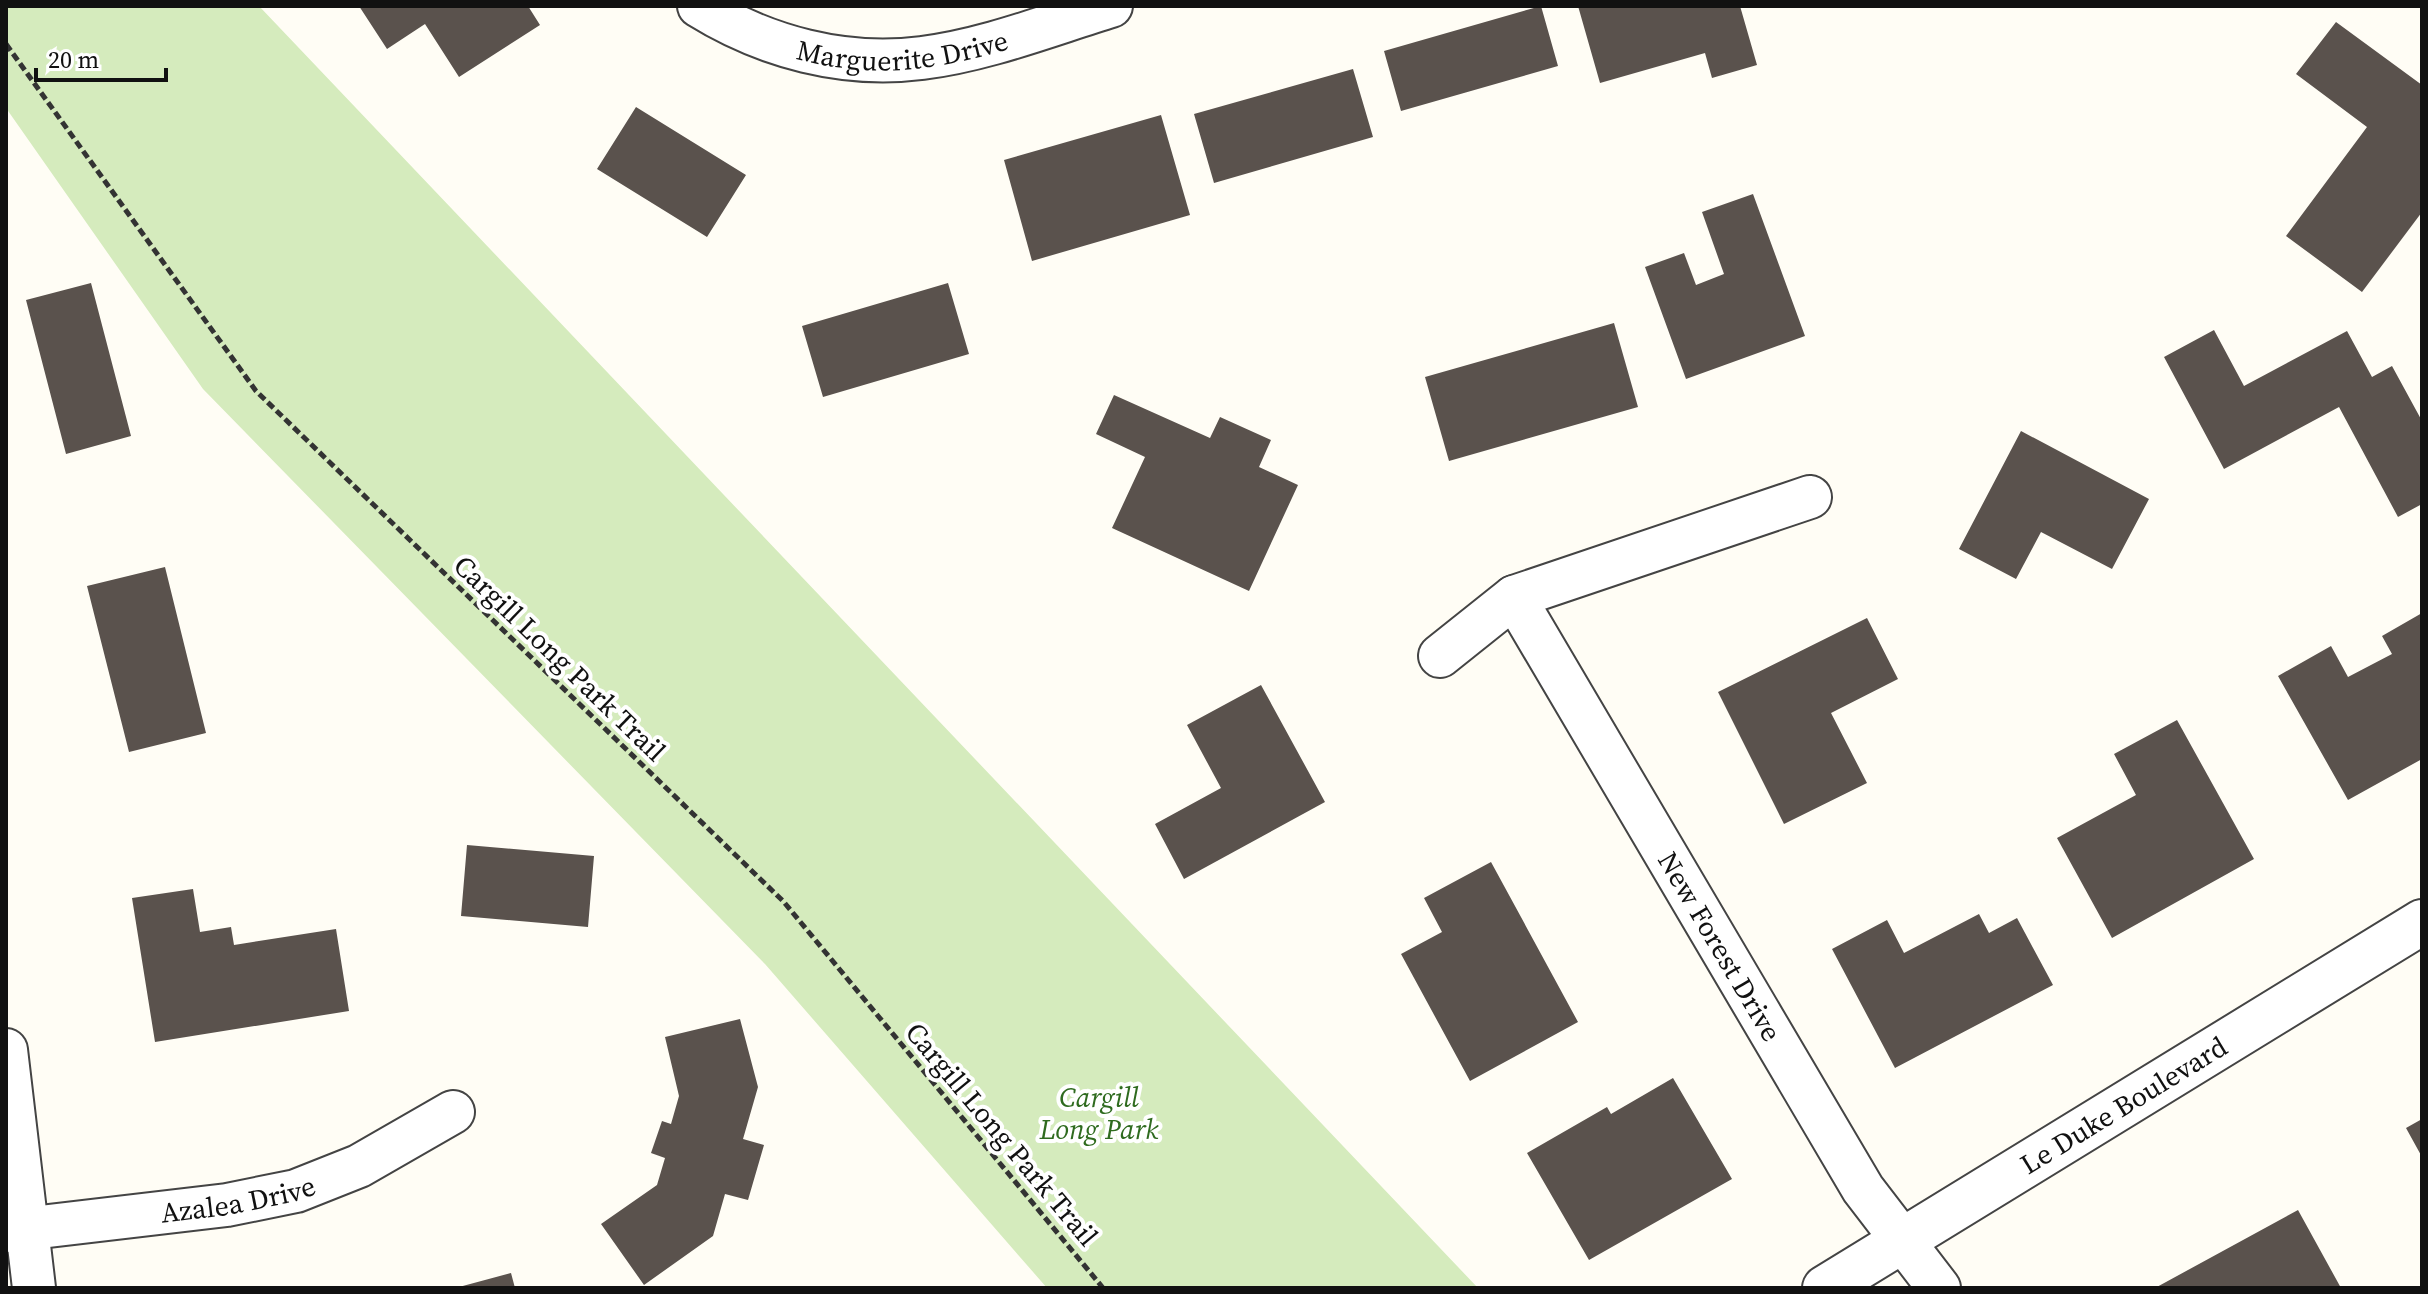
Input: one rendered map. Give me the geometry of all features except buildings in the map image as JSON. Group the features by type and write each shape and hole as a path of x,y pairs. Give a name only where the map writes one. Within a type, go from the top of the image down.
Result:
{"street":[{"name":"Marguerite Drive","path":"699,6 760,39 804,51 876,60 920,58 962,51 1111,6"},
{"path":"1440,656 1514,597 1810,497"},
{"name":"New Forest Drive","path":"1514,597 1863,1189 1939,1288"},
{"name":"Le Duke Boulevard","path":"1825,1288 2422,922"},
{"path":"6,1050 16,1229 34,1288"},
{"name":"Azalea Drive","path":"16,1229 227,1205 296,1191 359,1166 453,1112"}],"path":[{"name":"Cargill Long Park Trail","path":"6,44 256,391 783,901 1103,1288"}],"green space":[{"name":"Cargill Long Park","path":"6,6 259,6 1478,1288 1047,1288 765,964 203,389 6,108"}]}
